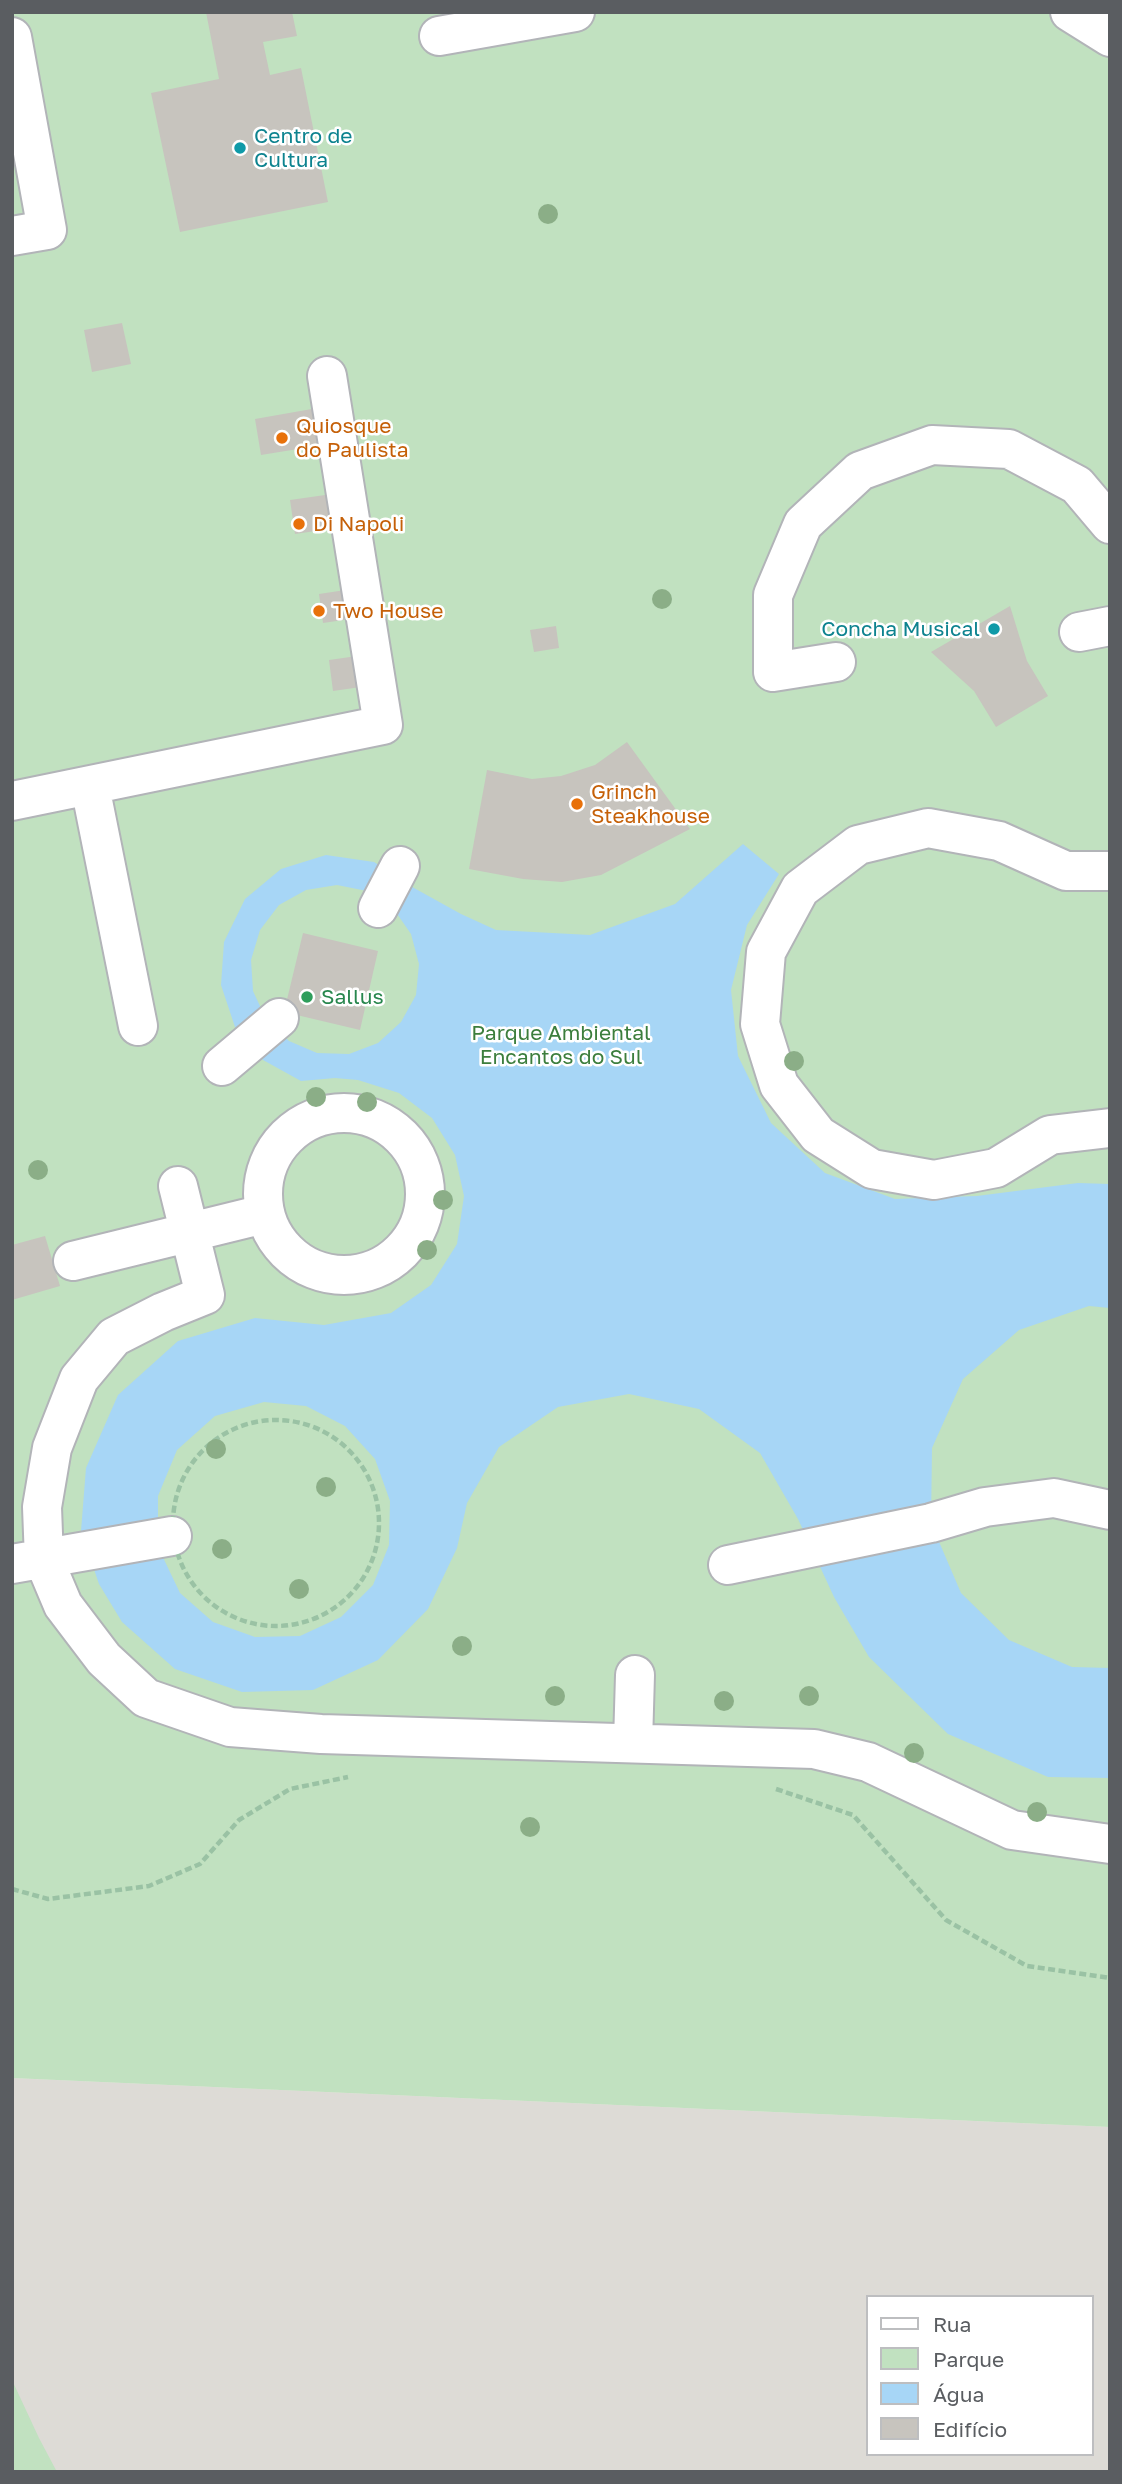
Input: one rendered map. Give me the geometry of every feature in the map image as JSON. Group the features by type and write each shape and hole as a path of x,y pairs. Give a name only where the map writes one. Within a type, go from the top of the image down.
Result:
{"street":[{"path":"439,36 575,12"},
{"path":"1070,12 1110,37"},
{"path":"12,37 24,166 47,230 12,236"},
{"path":"12,801 383,726 327,376"},
{"path":"836,662 773,672 773,595 803,524 860,471 932,445 1009,449 1077,485 1110,524"},
{"path":"90,786 103,926 138,1026"},
{"path":"1110,871 1066,871 999,841 928,828 858,845 800,889 766,952 760,1024 779,1085 818,1135 872,1168 934,1180 996,1168 1051,1135 1110,1128"},
{"path":"233,1057 276,1020"},
{"path":"357,1113 387,1125 410,1147 423,1175 424,1208 413,1238 392,1261 362,1275 330,1276 300,1265 277,1242 264,1214 263,1181 274,1151 295,1127 324,1114 357,1113"},
{"path":"178,1186 205,1295 163,1312 114,1337 79,1379 52,1448 42,1507 44,1559 63,1605 104,1660 146,1698 230,1727 321,1734 814,1748 868,1762 1012,1830 1110,1844"},
{"path":"73,1261 264,1214"},
{"path":"728,1565 931,1523 985,1507 1054,1497 1110,1510"},
{"path":"44,1559 172,1536"},
{"path":"633,1743 635,1675"}],"path":[{"path":"263,1419 303,1421 340,1440 367,1471 379,1510 377,1550 359,1587 328,1614 289,1627 249,1624 212,1606 186,1574 172,1536 175,1495 193,1458 224,1432 263,1419"},
{"path":"12,1889 48,1899 149,1886 200,1864 239,1820 290,1789 347,1777 361,1777"},
{"path":"774,1788 853,1815 946,1920 1027,1966 1110,1978"}],"shaded area":[{"path":"12,2078 1110,2127 1110,2472 12,2472"}],"green space":[{"name":"Parque Ambiental Encantos do Sul","path":"12,12 1110,12 1110,2127 12,2078"},
{"path":"12,2380 39,2438 57,2472 12,2472"}],"water":[{"path":"743,844 779,874 747,925 731,990 738,1056 771,1123 825,1173 895,1199 977,1196 1078,1183 1110,1184 1110,1308 1089,1306 1019,1330 963,1379 932,1448 931,1523 961,1593 1009,1640 1072,1667 1110,1668 1110,1778 1048,1777 948,1734 869,1657 834,1597 798,1519 760,1453 699,1409 629,1394 558,1407 499,1447 467,1503 457,1548 428,1609 378,1660 313,1690 242,1692 175,1669 122,1622 99,1584 81,1531 86,1468 118,1395 178,1341 255,1318 324,1325 391,1313 431,1285 457,1244 464,1196 455,1155 432,1118 399,1093 358,1080 335,1078 301,1081 263,1060 235,1027 221,985 224,942 245,899 281,869 326,855 374,862 414,888 496,930 590,935 675,904","holes":["337,885 372,892 393,908 411,934 419,964 416,995 401,1022 378,1043 349,1054 317,1053 289,1041 266,1019 253,991 251,960 260,930 279,905 306,890","264,1402 306,1406 345,1426 375,1459 390,1501 389,1545 373,1585 341,1617 300,1636 255,1637 213,1622 180,1593 158,1547 158,1496 177,1450 215,1416"]}],"building":[{"name":"Centro de Cultura","path":"206,12 292,12 297,36 263,42 270,75 301,68 328,202 180,232 151,93 219,79"},
{"path":"122,323 131,364 92,372 84,330"},
{"path":"323,407 329,444 261,455 255,419"},
{"path":"332,494 336,528 295,534 290,500"},
{"path":"352,589 357,618 323,623 319,594"},
{"name":"Concha Musical","path":"1010,606 1027,661 1048,696 996,727 974,691 931,652"},
{"path":"556,626 559,648 534,652 530,630"},
{"path":"364,655 368,686 333,691 329,660"},
{"name":"Grinch Steakhouse","path":"627,742 690,829 601,875 562,882 523,879 469,869 487,770 532,779 561,776 595,765"},
{"path":"303,933 378,951 360,1030 284,1012"},
{"path":"45,1236 60,1286 12,1300 12,1245"}],"place":[{"name":"Centro de Cultura","path":"240,148"},
{"name":"Quiosque do Paulista","path":"282,438"},
{"name":"Di Napoli","path":"299,524"},
{"name":"Two House","path":"319,611"},
{"name":"Concha Musical","path":"994,629"},
{"name":"Grinch Steakhouse","path":"577,804"},
{"name":"Sallus","path":"307,997"}]}
